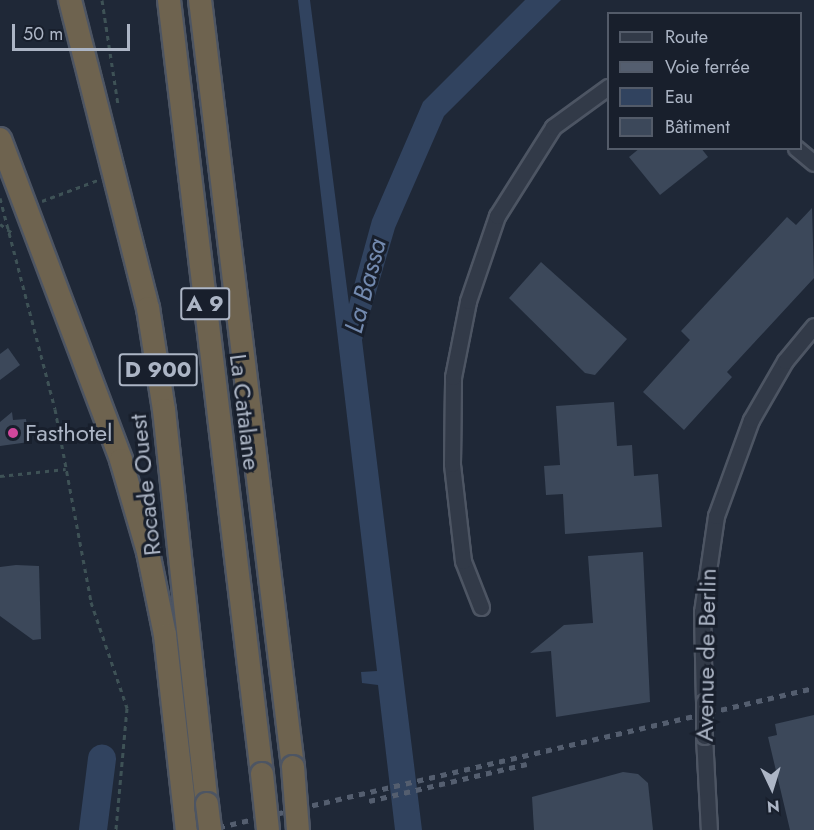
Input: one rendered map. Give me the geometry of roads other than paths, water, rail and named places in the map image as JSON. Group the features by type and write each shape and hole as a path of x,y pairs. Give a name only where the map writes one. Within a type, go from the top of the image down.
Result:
{"highway":[{"name":"Rocade Ouest","path":"70,0 148,308 188,631 191,753 185,807 187,830"},
{"name":"La Catalane","path":"169,0 268,830"},
{"name":"La Catalane","path":"200,0 288,721 298,830"},
{"name":"Rocade Ouest","path":"0,139 121,460 165,635 191,753 207,804 210,830"}],"street":[{"path":"481,607 464,561 452,464 453,377 468,301 497,216 553,127 607,88"},
{"path":"799,150 814,162"},
{"name":"Avenue de Berlin","path":"709,830 704,736 702,612 716,516 751,420 785,362 814,326"}],"water":[{"path":"298,0 310,0 349,304 372,220 423,102 525,0 561,0 444,116 395,228 362,340 422,830 395,830 378,685 362,683 361,672 377,671"}],"waterway":[{"name":"La Bassa","path":"93,830 102,759"}],"railway":[{"path":"207,830 814,688"},
{"path":"369,801 527,764"}],"place":[{"name":"Fasthotel","path":"13,433"}]}
